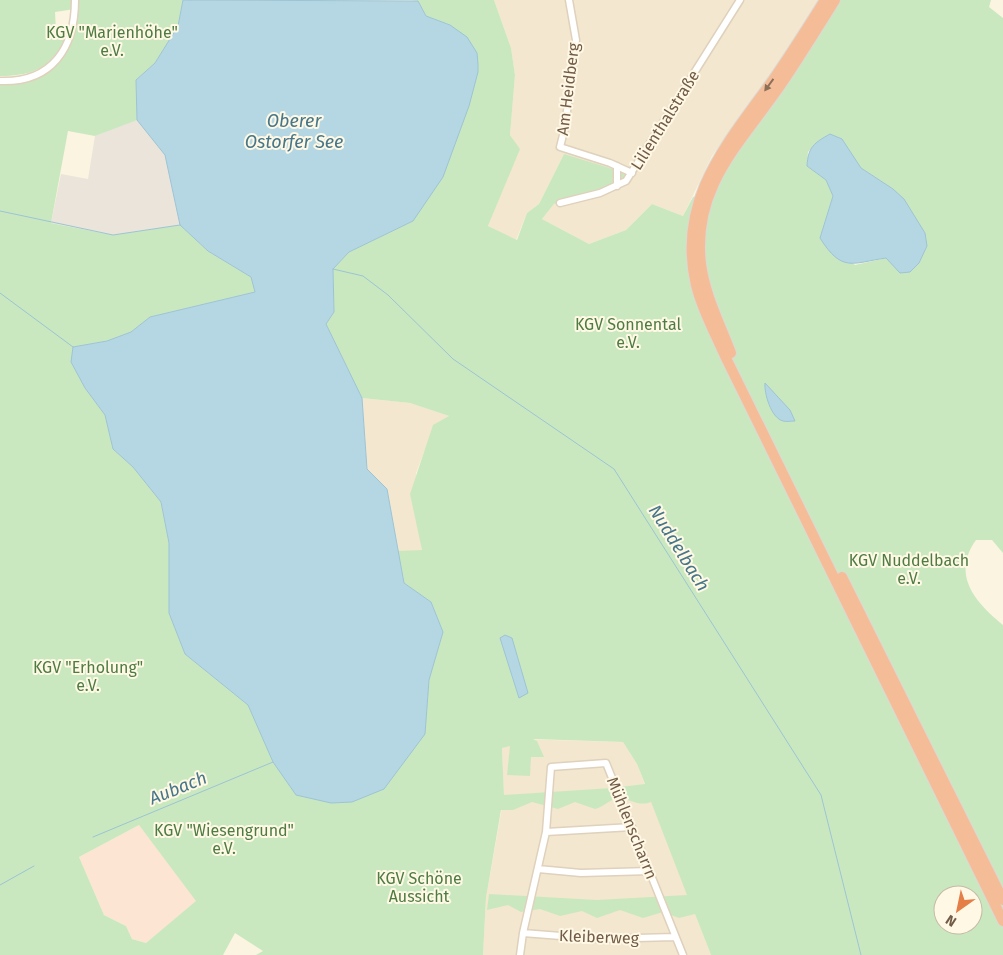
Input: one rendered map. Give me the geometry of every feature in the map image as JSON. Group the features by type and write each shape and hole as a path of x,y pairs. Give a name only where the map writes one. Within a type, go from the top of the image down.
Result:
{"highway":[{"path":"825,0 775,77 718,156 706,180 696,208 692,237 696,286 725,356 1003,921"},
{"path":"835,0 779,87 729,153 715,179 702,218 700,242 704,282 732,354 1003,900"}],"street":[{"path":"0,82 30,78 56,62 70,35 75,0"},
{"name":"Am Heidberg","path":"569,0 576,40 565,127 560,147 632,173"},
{"name":"Lilienthalstraße","path":"560,203 600,194 626,181 740,0"},
{"path":"617,166 617,186"},
{"name":"Mühlenscharrn","path":"520,955 523,933 546,832 551,767 606,762 683,955"},
{"path":"546,832 632,827"},
{"path":"538,870 581,873 650,871"},
{"name":"Kleiberweg","path":"523,933 599,939 676,937"}],"shaded area":[{"path":"494,0 819,0 759,92 712,156 683,216 652,204 626,230 589,244 542,219 554,204 569,200 564,154 539,204 527,213 516,240 488,226 519,149 510,135 515,75 511,48"},
{"path":"137,120 165,155 180,225 113,235 51,223 61,174 88,179 95,136 105,132 104,129"},
{"path":"362,398 410,403 449,416 424,452 416,473 422,551 397,551 387,490 367,470"},
{"path":"515,739 623,742 637,764 711,955 483,955 486,898 504,796 502,748"},
{"path":"139,825 197,901 146,943 132,939 126,926 104,915 79,857"}],"green space":[{"path":"0,0 183,0 178,26 155,63 136,80 137,120 95,136 68,131 51,223 113,235 180,225 208,251 252,277 255,292 150,317 131,332 107,341 74,347 85,388 105,415 113,449 133,467 161,502 169,543 169,613 185,654 248,705 273,762 425,734 429,680 443,632 431,602 404,583 397,551 422,550 410,494 433,425 449,416 410,403 362,398 326,324 334,312 333,269 349,252 413,221 450,25 426,16 418,1 410,0 494,0 511,48 515,75 510,135 520,149 488,226 517,240 527,213 539,204 564,154 626,173 622,181 554,204 542,219 589,244 626,230 652,204 683,216 693,197 698,196 821,0 991,0 989,7 1003,18 1003,553 992,540 976,540 969,553 966,576 970,587 983,607 1003,625 1003,955 711,955 695,914 679,918 663,912 643,918 620,910 597,918 582,911 560,916 540,909 521,912 508,905 487,910 489,894 597,900 687,895 648,794 651,802 642,804 615,799 595,809 575,802 558,809 532,802 513,810 501,810 486,898 483,955 256,955 263,951 235,933 223,955 0,955 0,81 30,78 64,51 75,9 55,12 56,31 68,33 56,54 42,67 13,76 0,76","holes":["817,142 851,155 861,168 893,189 925,233 886,258 855,265 820,238 833,196 826,180 807,166 808,152","533,739 623,742 637,764 645,784 504,795 502,748 510,746 507,775 530,776 531,757 544,757 537,741","139,825 196,901 146,943 132,939 126,926 104,915 79,857"]}],"water":[{"name":"Oberer Ostorfer See","path":"183,0 418,1 426,16 450,25 467,37 477,53 478,72 469,106 443,177 413,221 349,252 333,269 334,312 326,324 362,398 367,469 387,489 404,583 431,602 443,632 429,680 425,734 384,789 352,802 331,803 296,795 273,762 248,705 185,654 169,613 169,543 161,502 133,467 113,449 105,415 85,388 71,362 73,347 107,341 131,332 150,317 255,292 251,277 208,251 180,225 165,155 137,120 136,80 155,63 178,26"},
{"path":"830,134 842,139 861,168 893,189 904,199 925,233 927,246 919,263 910,272 900,273 886,258 856,263 842,261 835,257 820,238 833,196 826,180 807,166 810,150 820,140"},
{"path":"765,383 790,410 795,421 783,421 775,415 767,399"},
{"path":"505,635 512,638 528,693 519,698 500,638"}],"waterway":[{"path":"0,211 113,235 180,225"},
{"name":"Nuddelbach","path":"333,269 363,276 388,295 453,359 614,469 821,795 861,955"},
{"path":"0,293 73,347"},
{"name":"Aubach","path":"93,837 273,762"},
{"name":"Aubach","path":"0,885 34,866"}],"park label":[{"name":"KGV \"Marienhöhe\" e.V.","path":"112,41"},
{"name":"KGV Sonnental e.V.","path":"628,333"},
{"name":"KGV Nuddelbach e.V.","path":"909,569"},
{"name":"KGV \"Erholung\" e.V.","path":"88,676"},
{"name":"KGV \"Wiesengrund\" e.V.","path":"224,839"},
{"name":"KGV Schöne Aussicht","path":"419,887"}]}
